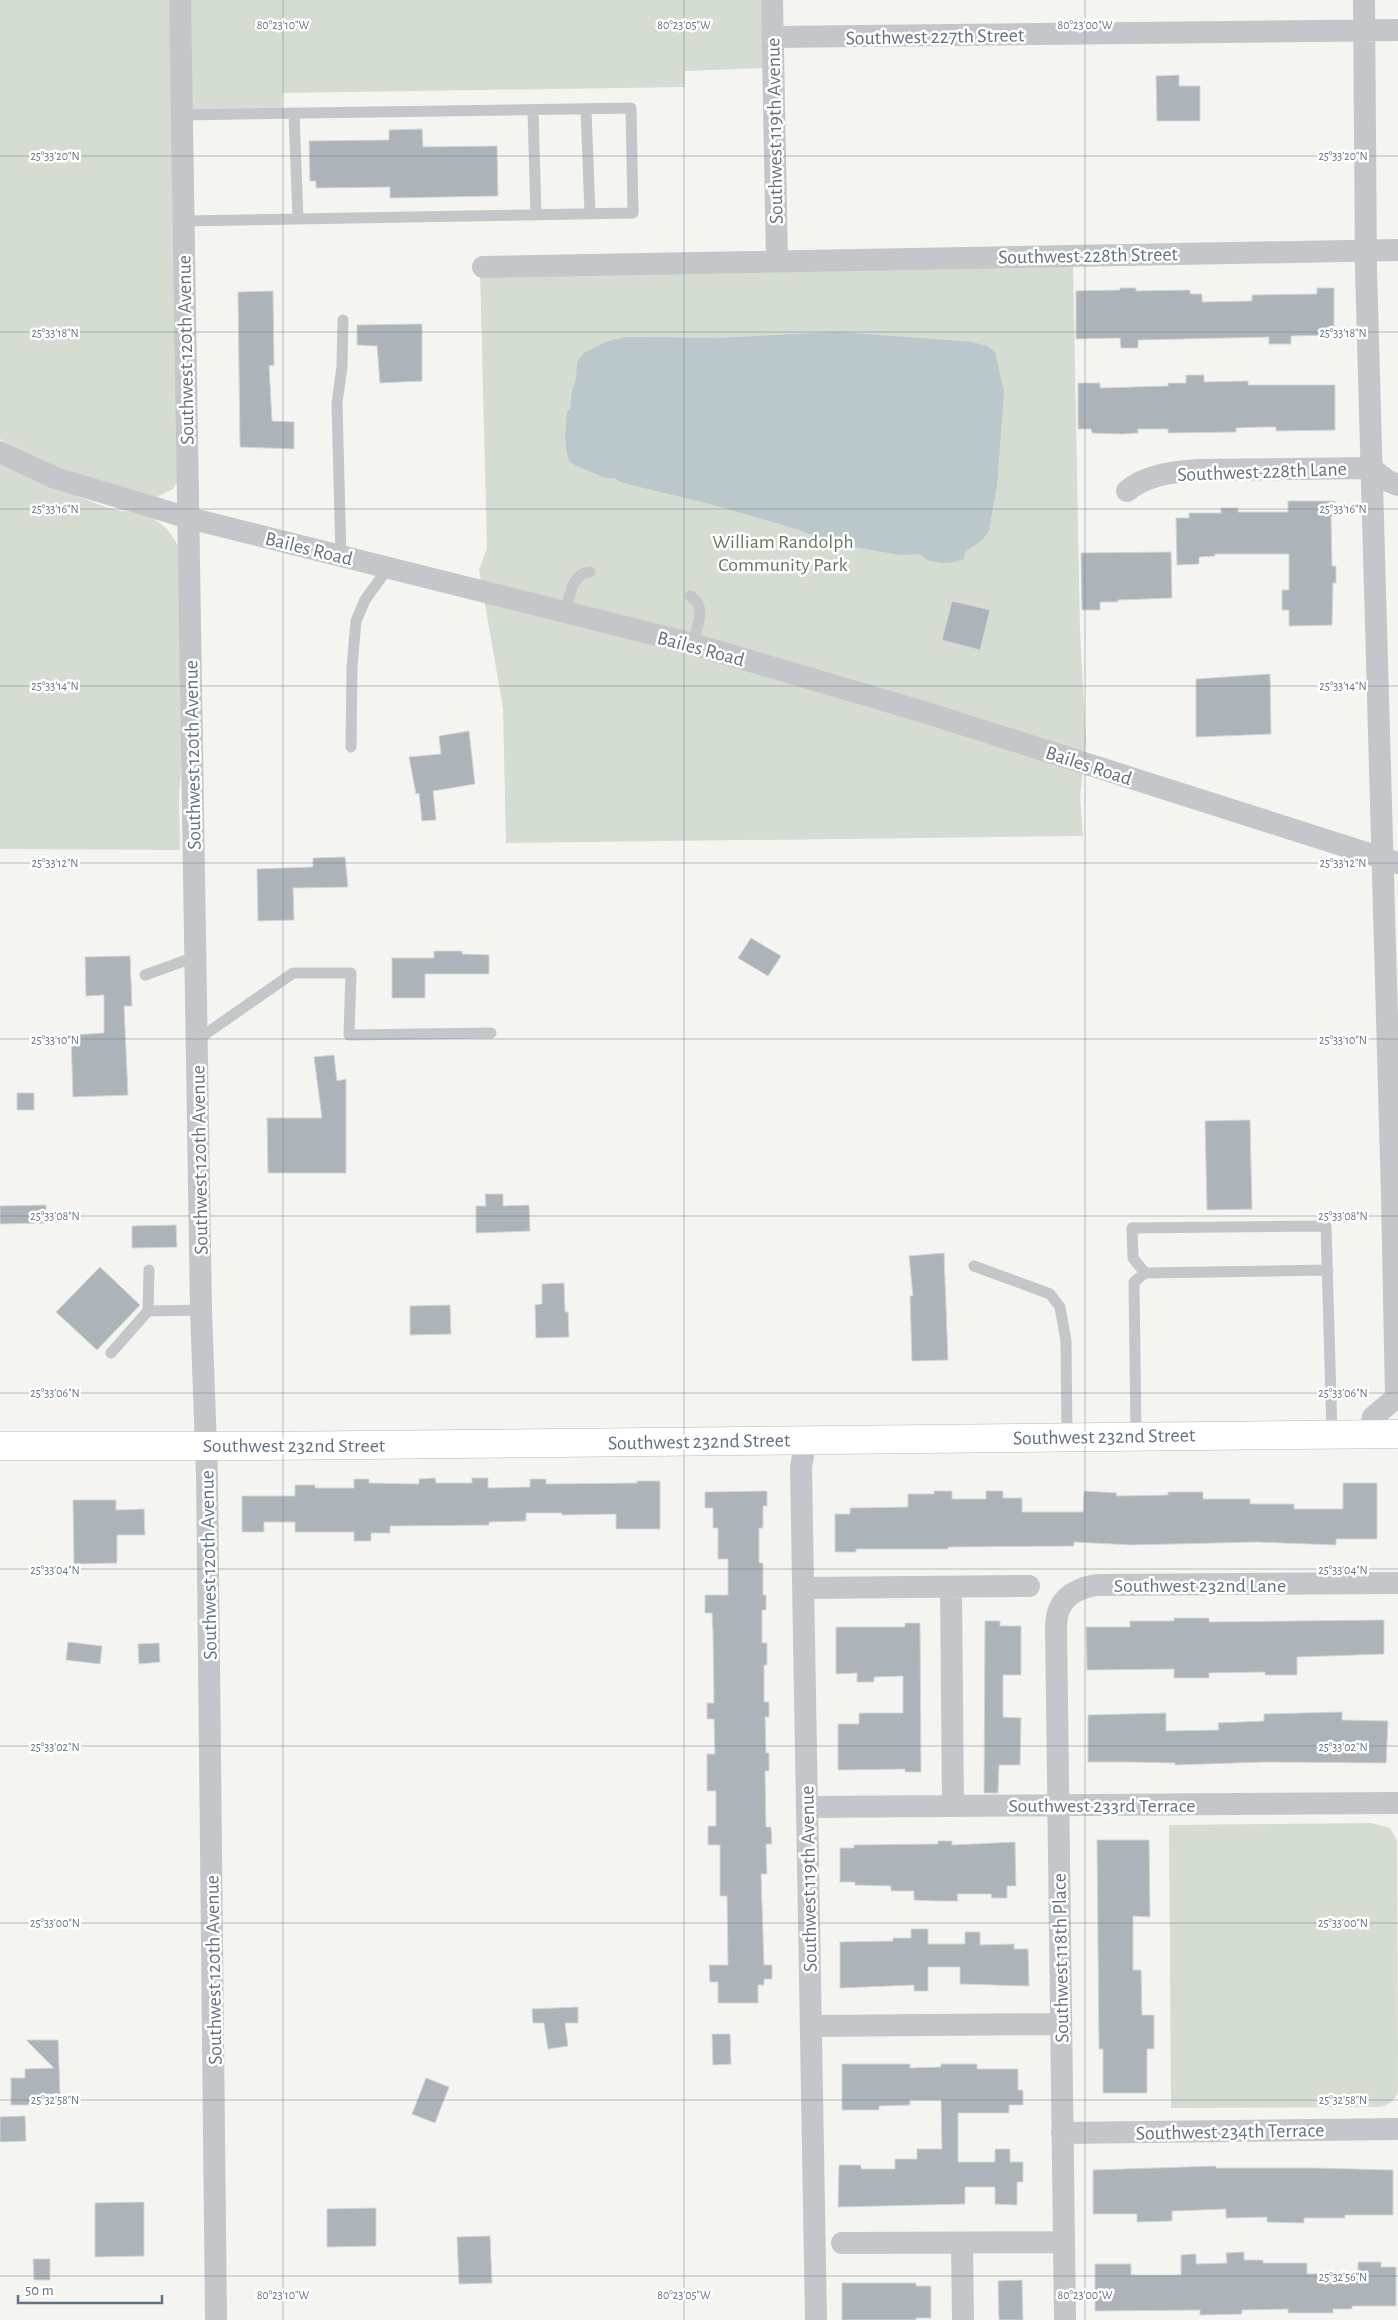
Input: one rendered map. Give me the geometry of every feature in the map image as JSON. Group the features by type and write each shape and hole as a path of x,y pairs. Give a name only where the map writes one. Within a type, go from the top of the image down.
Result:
{"street":[{"name":"Southwest 120th Avenue","path":"180,0 196,1040 205,1445 216,2320"},
{"name":"Southwest 119th Avenue","path":"772,0 777,261"},
{"path":"1364,0 1366,250 1371,468 1390,860 1397,1398 1373,1418 1369,1434"},
{"name":"Southwest 227th Street","path":"772,38 1398,30"},
{"name":"Southwest 228th Street","path":"482,267 1398,250"},
{"name":"Bailes Road","path":"0,452 55,478 189,518 693,644 927,713 1390,860"},
{"path":"1371,468 1388,481 1398,484"},
{"name":"Southwest 228th Lane","path":"1128,491 1146,479 1175,472 1199,470 1371,468"},
{"name":"Southwest 232nd Street","path":"0,1446 267,1446 1067,1436 1398,1434"},
{"name":"Southwest 119th Avenue","path":"806,1439 801,1467 816,2320"},
{"name":"Southwest 232nd Lane","path":"1066,1598 1078,1590 1096,1585 1398,1584"},
{"path":"803,1588 1029,1586"},
{"path":"951,1587 954,1806"},
{"name":"Southwest 118th Place","path":"1065,2320 1056,1617 1058,1609 1066,1598"},
{"name":"Southwest 233rd Terrace","path":"807,1808 1398,1803"},
{"path":"812,2026 1061,2024"},
{"name":"Southwest 234th Terrace","path":"1062,2133 1398,2129"},
{"path":"842,2243 1063,2242"},
{"path":"962,2243 963,2320"}],"lane":[{"path":"181,115 631,108 633,213 183,221"},
{"path":"586,109 590,214"},
{"path":"533,110 536,215"},
{"path":"294,114 298,219"},
{"path":"341,557 337,403 342,367 343,320"},
{"path":"351,747 352,667 356,621 365,600 388,568"},
{"path":"565,613 575,580 582,573 590,572"},
{"path":"690,596 698,601 700,610 693,644"},
{"path":"145,975 195,957"},
{"path":"196,1040 293,973 351,973 350,1035 491,1032"},
{"path":"1145,1273 1133,1258 1132,1228 1326,1226 1332,1434"},
{"path":"974,1266 1050,1294 1060,1307 1066,1341 1067,1436"},
{"path":"111,1352 148,1311 149,1270"},
{"path":"1136,1436 1134,1282 1145,1273 1328,1270"},
{"path":"148,1311 202,1310"}],"green space":[{"path":"0,0 764,0 766,68 685,71 685,87 282,93 282,110 174,112 179,479 173,489 156,497 58,468 0,439"},
{"name":"William Randolph Community Park","path":"1073,262 1080,632 1086,741 1080,797 1083,836 506,843 503,708 479,570 487,548 480,269"},
{"path":"0,463 106,507 143,515 155,520 169,532 179,548 182,757 179,797 180,850 0,849"},
{"path":"1372,1823 1390,1828 1397,1841 1398,2092 1395,2098 1388,2104 1379,2107 1171,2108 1169,1825"}],"shaded area":[{"path":"838,332 972,342 987,346 995,352 1004,392 997,485 989,531 983,539 965,552 964,559 944,563 929,561 919,554 900,555 828,542 800,530 710,504 623,483 614,478 605,478 569,461 565,437 567,412 570,409 572,390 576,379 577,362 584,353 605,342 626,337 717,338"}],"building":[{"path":"1179,75 1179,86 1200,86 1200,121 1157,121 1156,76"},
{"path":"422,129 423,147 497,146 498,196 390,198 390,187 316,188 316,181 310,181 309,141 389,140 389,130"},
{"path":"1120,288 1136,288 1136,291 1190,290 1190,294 1202,294 1202,302 1252,301 1252,295 1317,294 1317,288 1334,288 1334,335 1291,336 1291,344 1269,344 1269,337 1138,340 1138,348 1121,348 1120,338 1076,339 1076,291 1120,290"},
{"path":"273,291 274,365 269,366 272,421 294,422 294,449 240,447 238,292"},
{"path":"422,324 422,381 380,383 377,346 357,345 357,325"},
{"path":"1186,375 1204,375 1204,382 1248,381 1248,385 1335,385 1335,430 1276,431 1276,427 1260,427 1236,428 1236,432 1168,433 1168,429 1138,429 1138,433 1123,434 1092,433 1091,429 1078,429 1078,383 1100,383 1100,388 1168,386 1168,383 1186,383"},
{"path":"1288,501 1335,501 1335,516 1331,516 1332,566 1336,566 1336,583 1333,583 1332,625 1289,626 1289,610 1282,610 1282,590 1289,590 1289,554 1215,554 1215,556 1199,557 1199,564 1177,565 1176,518 1189,518 1189,513 1221,513 1221,508 1238,508 1238,512 1288,512"},
{"path":"1171,552 1172,598 1100,602 1100,610 1082,610 1081,553"},
{"path":"952,601 990,610 980,650 942,640"},
{"path":"1270,674 1271,734 1196,737 1196,679"},
{"path":"469,731 475,784 433,791 436,820 422,821 419,793 416,794 409,757 441,754 439,736"},
{"path":"345,857 348,887 293,888 294,920 258,921 257,869 313,867 313,858"},
{"path":"751,938 781,956 768,976 738,958"},
{"path":"434,951 462,951 462,954 489,955 489,974 425,974 425,998 392,998 392,958 434,958"},
{"path":"130,956 132,1006 124,1006 128,1095 73,1097 71,1035 104,1033 104,995 86,996 85,957"},
{"path":"334,1055 337,1081 346,1079 346,1173 268,1173 267,1118 322,1118 314,1057"},
{"path":"17,1093 34,1093 34,1110 17,1110"},
{"path":"1250,1120 1252,1209 1207,1210 1205,1121"},
{"path":"485,1194 503,1194 503,1206 529,1205 530,1231 476,1233 476,1206 486,1206"},
{"path":"46,1205 46,1223 0,1224 0,1206"},
{"path":"176,1225 177,1247 132,1248 132,1226"},
{"path":"944,1253 948,1360 912,1361 910,1296 913,1296 909,1256"},
{"path":"100,1267 140,1305 97,1350 56,1312"},
{"path":"564,1283 565,1312 568,1312 569,1337 536,1338 535,1305 542,1304 542,1284"},
{"path":"450,1305 451,1334 410,1335 410,1306"},
{"path":"435,1478 436,1483 472,1483 472,1478 488,1478 488,1488 530,1487 530,1479 546,1479 546,1484 660,1481 660,1529 616,1529 616,1514 562,1515 562,1513 526,1513 526,1521 489,1522 489,1525 390,1526 390,1533 371,1533 371,1541 354,1541 354,1532 295,1532 295,1522 264,1522 264,1532 242,1532 242,1496 295,1496 295,1485 315,1485 315,1488 354,1488 354,1479 369,1479 369,1483 419,1484 419,1479"},
{"path":"1343,1483 1377,1483 1377,1539 1336,1539 1336,1545 1256,1542 1132,1545 1074,1542 1074,1546 856,1549 856,1552 835,1552 835,1514 850,1514 850,1508 908,1507 908,1494 934,1494 934,1491 952,1491 952,1499 986,1499 986,1491 1003,1491 1003,1498 1022,1498 1022,1512 1083,1512 1084,1491 1117,1493 1116,1496 1168,1495 1168,1492 1203,1492 1203,1499 1250,1499 1250,1504 1294,1504 1294,1509 1343,1509"},
{"path":"767,1491 767,1506 763,1506 763,1528 759,1528 759,1563 763,1563 763,1595 766,1595 766,1610 762,1610 762,1643 767,1643 767,1665 764,1665 764,1702 769,1702 769,1717 765,1717 766,1753 769,1753 769,1771 765,1771 766,1827 771,1827 772,1844 766,1844 767,1874 761,1874 764,1965 772,1965 772,1979 764,1979 764,1985 758,1985 758,2003 718,2003 718,1982 710,1982 709,1965 728,1965 727,1896 720,1896 720,1845 708,1845 708,1826 716,1826 716,1791 707,1791 707,1754 715,1754 714,1719 707,1719 707,1703 714,1703 712,1613 705,1613 705,1595 728,1595 728,1559 718,1559 718,1528 713,1528 713,1508 705,1508 705,1492"},
{"path":"73,1500 116,1500 116,1510 144,1509 145,1535 117,1535 117,1563 74,1564"},
{"path":"1174,1618 1209,1618 1209,1622 1384,1620 1384,1654 1297,1657 1297,1675 1265,1675 1265,1672 1209,1673 1209,1678 1174,1678 1174,1669 1087,1670 1086,1627 1130,1627 1130,1621 1174,1621"},
{"path":"985,1621 1000,1621 1000,1626 1021,1626 1021,1675 1003,1675 1003,1717 1021,1718 1020,1765 999,1765 998,1793 984,1793"},
{"path":"905,1623 920,1623 921,1772 905,1772 905,1769 838,1770 838,1724 859,1724 859,1713 903,1713 903,1676 874,1677 874,1682 857,1682 857,1673 836,1674 836,1627 905,1627"},
{"path":"68,1642 102,1646 100,1664 66,1660"},
{"path":"159,1643 160,1662 139,1664 138,1644"},
{"path":"1342,1712 1342,1720 1388,1721 1386,1763 1264,1762 1175,1765 1175,1763 1088,1762 1088,1715 1166,1713 1166,1731 1219,1730 1218,1723 1264,1721 1264,1714"},
{"path":"1097,1840 1149,1840 1150,1917 1133,1916 1133,1970 1141,1970 1142,2015 1154,2015 1154,2049 1147,2049 1147,2093 1103,2093 1103,2049 1099,2049"},
{"path":"938,1841 952,1841 952,1845 1015,1842 1016,1886 1007,1886 1007,1898 992,1898 991,1894 957,1894 958,1901 938,1901 914,1900 914,1891 891,1891 891,1886 855,1885 855,1882 840,1882 840,1848 854,1848 854,1845 938,1844"},
{"path":"911,1929 928,1929 928,1944 965,1944 965,1932 980,1932 980,1945 1014,1944 1014,1949 1028,1949 1029,1986 960,1984 960,1967 928,1967 928,1991 914,1991 914,1985 840,1988 840,1942 893,1941 893,1938 911,1938"},
{"path":"578,2007 578,2023 565,2023 568,2046 548,2049 544,2023 533,2023 532,2009"},
{"path":"712,2034 730,2034 731,2064 713,2065"},
{"path":"26,2040 58,2040 60,2094 41,2094 41,2105 11,2105 11,2078 25,2078 25,2069 54,2068"},
{"path":"842,2064 910,2064 910,2068 941,2067 941,2064 977,2064 977,2069 1018,2069 1018,2090 1023,2090 1023,2105 1009,2105 1009,2113 958,2113 958,2162 995,2162 995,2149 1010,2149 1010,2162 1023,2162 1023,2182 1017,2182 1017,2205 995,2204 995,2187 965,2187 965,2204 838,2207 839,2165 861,2165 861,2169 895,2169 895,2159 917,2159 917,2149 942,2149 941,2100 910,2100 910,2105 879,2106 879,2110 842,2110"},
{"path":"426,2078 449,2087 435,2123 412,2114"},
{"path":"25,2116 26,2141 0,2142 0,2117"},
{"path":"1216,2166 1216,2168 1393,2170 1393,2215 1345,2215 1345,2218 1304,2218 1304,2223 1267,2222 1267,2217 1226,2218 1226,2209 1172,2211 1172,2221 1137,2222 1137,2214 1093,2214 1093,2170"},
{"path":"144,2202 144,2256 95,2257 95,2203"},
{"path":"376,2208 376,2246 327,2247 327,2209"},
{"path":"490,2236 492,2283 459,2284 457,2237"},
{"path":"1244,2252 1244,2260 1263,2260 1263,2263 1307,2263 1307,2274 1358,2273 1358,2262 1381,2262 1381,2267 1396,2267 1396,2306 1352,2306 1352,2309 1333,2309 1333,2313 1288,2313 1288,2309 1242,2310 1242,2314 1200,2315 1200,2310 1095,2311 1095,2264 1131,2264 1131,2275 1181,2275 1181,2255 1196,2254 1196,2264 1227,2263 1226,2253"},
{"path":"33,2259 50,2259 50,2280 34,2280"},
{"path":"1022,2280 1023,2320 999,2320 998,2281"},
{"path":"842,2283 916,2283 916,2286 931,2286 931,2318 916,2318 916,2320 842,2320"}]}
